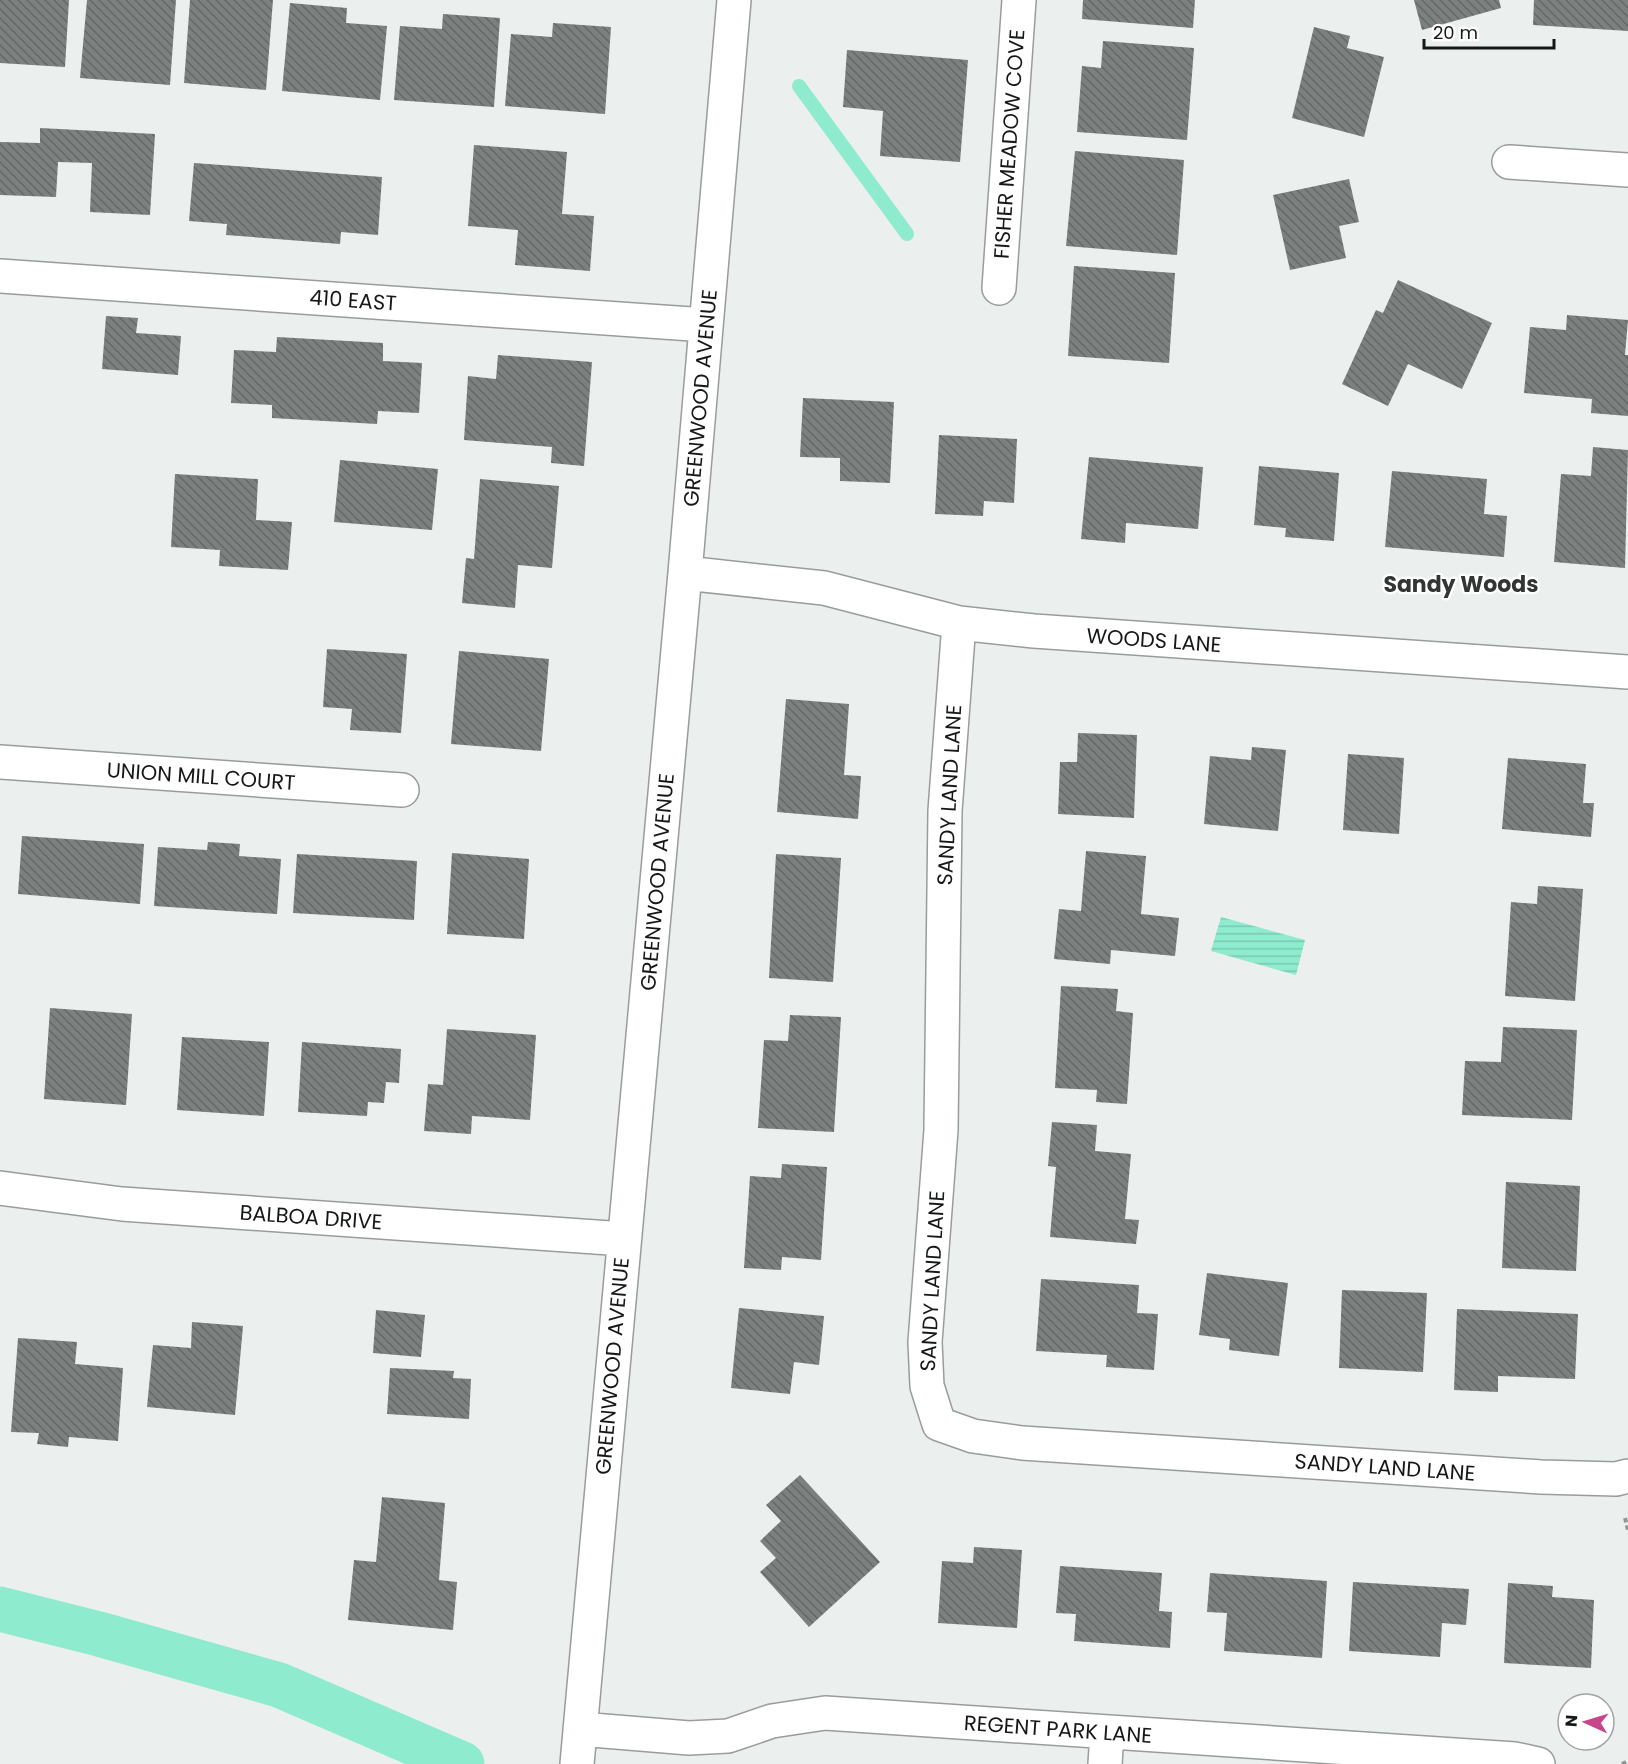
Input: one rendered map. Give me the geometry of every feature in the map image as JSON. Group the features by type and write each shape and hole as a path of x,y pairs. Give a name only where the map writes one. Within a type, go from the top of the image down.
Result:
{"street":[{"name":"GREENWOOD AVENUE","path":"577,1764 686,573 734,0"},
{"name":"FISHER MEADOW COVE","path":"999,288 1019,0"},
{"path":"1509,162 1628,170"},
{"name":"410 EAST","path":"0,276 706,325"},
{"name":"WOODS LANE","path":"686,573 824,588 959,623 1034,631 1628,672"},
{"name":"SANDY LAND LANE","path":"959,623 945,811 941,1130 926,1342 927,1386 939,1424 973,1436 1022,1443 1541,1477 1616,1479 1628,1476"},
{"name":"UNION MILL COURT","path":"0,762 402,790"},
{"name":"BALBOA DRIVE","path":"0,1188 122,1204 624,1239"},
{"name":"REGENT PARK LANE","path":"580,1729 689,1738 728,1736 772,1721 825,1713 1515,1760 1538,1764"},
{"path":"1105,1764 1107,1732"}],"path":[{"path":"1622,1764 1628,1761"}],"shaded area":[{"path":"1221,917 1305,940 1296,975 1211,951"}],"building":[{"path":"0,0 69,0 65,67 0,63"},
{"path":"87,0 176,0 170,85 80,78"},
{"path":"190,0 273,0 266,90 184,83"},
{"path":"1083,0 1195,0 1193,28 1082,19"},
{"path":"1414,0 1499,0 1501,8 1422,30"},
{"path":"1534,0 1628,0 1628,31 1533,25"},
{"path":"290,3 347,8 346,23 387,26 380,100 282,91"},
{"path":"443,14 500,18 494,107 394,100 400,26 442,29"},
{"path":"553,23 611,27 605,114 505,106 511,34 552,37"},
{"path":"1314,27 1350,36 1347,48 1384,57 1364,137 1292,118"},
{"path":"1103,41 1194,48 1187,140 1077,132 1082,66 1101,68"},
{"path":"847,50 968,60 960,162 880,156 883,111 843,107"},
{"path":"40,128 155,134 150,215 90,212 92,163 58,162 56,197 0,195 0,142 40,143"},
{"path":"474,145 567,152 562,214 594,216 590,271 515,265 518,230 468,226"},
{"path":"1075,151 1184,160 1177,255 1066,246"},
{"path":"194,163 382,177 378,235 341,232 340,244 226,235 227,224 189,221"},
{"path":"1349,179 1359,222 1339,226 1346,258 1290,270 1273,195"},
{"path":"1074,266 1175,273 1169,363 1068,356"},
{"path":"1398,280 1492,323 1462,389 1408,364 1388,406 1342,384 1376,310 1383,313"},
{"path":"1567,315 1628,320 1625,355 1628,355 1628,416 1591,413 1592,399 1524,393 1530,327 1566,330"},
{"path":"106,316 138,318 136,333 181,336 178,375 102,369"},
{"path":"277,337 383,343 383,361 422,363 419,413 378,411 377,424 272,418 272,405 231,403 234,350 276,352"},
{"path":"498,355 592,362 584,466 551,463 552,447 464,440 468,376 496,379"},
{"path":"803,398 894,402 890,483 840,481 840,458 800,457"},
{"path":"939,435 1017,439 1014,503 984,501 983,516 935,514"},
{"path":"1593,447 1628,450 1625,568 1554,562 1561,474 1591,476"},
{"path":"1089,457 1203,467 1198,529 1126,523 1125,543 1081,539"},
{"path":"340,460 438,469 432,530 334,522"},
{"path":"1259,466 1339,473 1334,541 1285,537 1286,528 1254,525"},
{"path":"1392,471 1487,479 1484,514 1507,516 1504,557 1385,547"},
{"path":"175,474 258,479 256,520 292,522 288,570 219,566 220,550 171,547"},
{"path":"480,479 559,486 552,568 518,565 515,608 462,603 466,558 474,559"},
{"path":"327,649 407,654 401,733 350,730 352,709 323,707"},
{"path":"459,651 549,659 541,751 451,744"},
{"path":"786,699 849,704 844,775 861,776 858,819 777,812"},
{"path":"1078,733 1137,735 1134,818 1058,814 1060,762 1077,762"},
{"path":"1252,747 1286,750 1278,831 1204,824 1210,756 1251,760"},
{"path":"1348,754 1404,758 1399,834 1343,830"},
{"path":"1508,758 1586,764 1583,803 1594,803 1591,837 1502,829"},
{"path":"22,836 144,844 140,904 18,894"},
{"path":"208,842 240,844 239,856 281,859 277,914 154,906 158,847 207,850"},
{"path":"1086,851 1146,856 1141,914 1179,918 1175,956 1111,950 1110,964 1054,959 1059,909 1081,911"},
{"path":"452,853 529,859 524,939 447,934"},
{"path":"297,854 417,861 414,920 293,913"},
{"path":"776,854 841,858 833,982 769,978"},
{"path":"1538,886 1583,889 1575,1001 1505,996 1511,902 1537,904"},
{"path":"1061,986 1118,989 1116,1011 1133,1013 1127,1104 1096,1102 1097,1090 1055,1088"},
{"path":"50,1008 132,1014 126,1105 44,1099"},
{"path":"790,1015 841,1017 834,1132 758,1128 764,1040 788,1041"},
{"path":"1503,1027 1577,1030 1572,1120 1462,1115 1465,1061 1501,1062"},
{"path":"447,1029 536,1035 530,1120 472,1116 471,1134 424,1131 428,1084 443,1085"},
{"path":"182,1037 269,1042 264,1116 177,1110"},
{"path":"302,1042 401,1049 399,1083 386,1082 384,1103 368,1102 367,1116 298,1112"},
{"path":"1052,1122 1097,1125 1095,1151 1131,1154 1125,1219 1139,1220 1136,1244 1050,1237 1056,1167 1048,1166"},
{"path":"782,1164 827,1167 821,1260 782,1257 781,1270 744,1268 750,1176 781,1178"},
{"path":"1506,1182 1580,1186 1576,1271 1502,1268"},
{"path":"1207,1273 1288,1283 1279,1356 1229,1350 1230,1339 1199,1335"},
{"path":"1041,1279 1139,1285 1137,1313 1158,1314 1154,1370 1106,1367 1107,1355 1036,1351"},
{"path":"1342,1290 1427,1293 1423,1372 1339,1368"},
{"path":"739,1308 824,1316 819,1365 794,1362 790,1394 731,1388"},
{"path":"1457,1309 1578,1314 1575,1379 1498,1376 1498,1392 1454,1390"},
{"path":"376,1310 425,1315 421,1357 373,1353"},
{"path":"192,1322 243,1326 235,1415 147,1407 153,1345 191,1348"},
{"path":"18,1338 77,1342 75,1364 123,1368 118,1441 69,1437 68,1447 37,1444 39,1433 11,1432"},
{"path":"390,1368 454,1371 453,1378 471,1379 469,1419 387,1414"},
{"path":"800,1475 880,1562 809,1627 760,1572 776,1558 760,1541 781,1521 766,1505"},
{"path":"382,1497 445,1503 439,1580 457,1582 453,1630 348,1620 354,1560 376,1562"},
{"path":"974,1547 1022,1550 1017,1628 938,1623 942,1561 973,1563"},
{"path":"1060,1566 1162,1573 1159,1611 1172,1612 1170,1648 1074,1641 1076,1614 1056,1613"},
{"path":"1210,1573 1327,1581 1322,1658 1224,1651 1227,1613 1207,1612"},
{"path":"1353,1582 1469,1589 1466,1625 1442,1623 1440,1657 1349,1651"},
{"path":"1508,1583 1553,1586 1552,1597 1594,1600 1591,1668 1504,1663"}],"waterway":[{"path":"799,86 907,234"},
{"path":"0,1609 99,1634 279,1685 462,1764"}],"district":[{"name":"Sandy Woods","path":"1461,584"}]}
